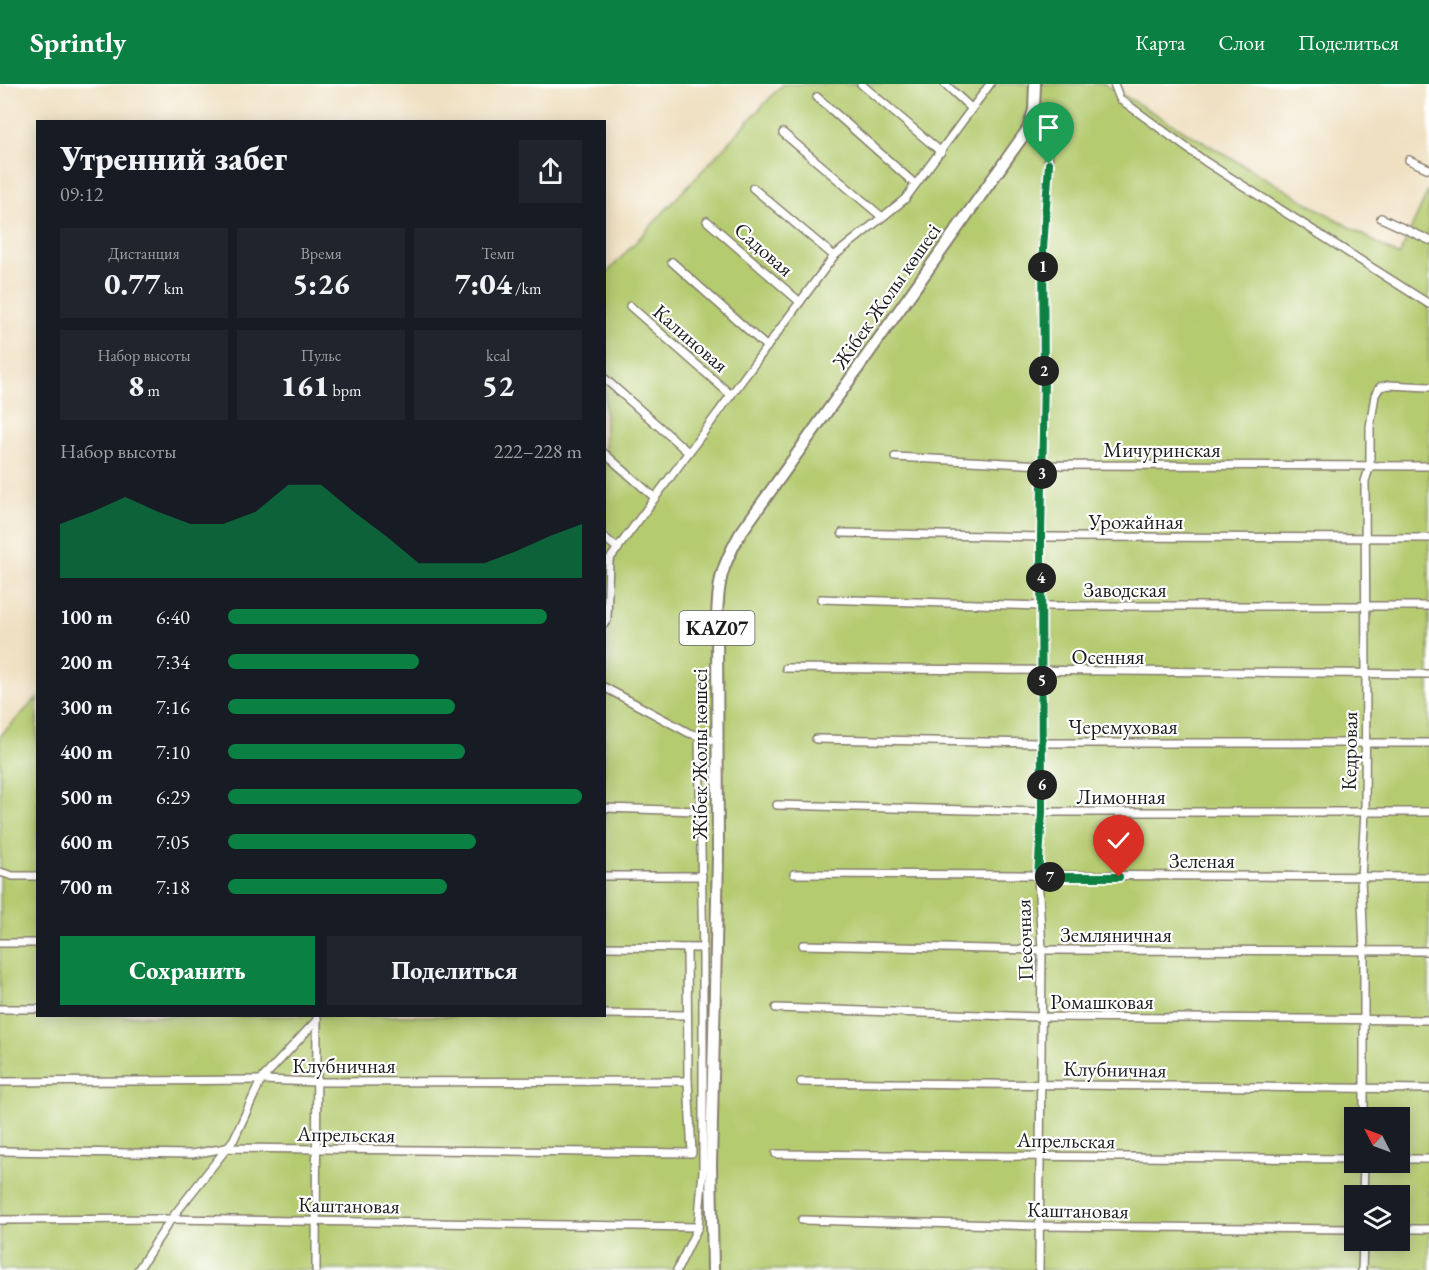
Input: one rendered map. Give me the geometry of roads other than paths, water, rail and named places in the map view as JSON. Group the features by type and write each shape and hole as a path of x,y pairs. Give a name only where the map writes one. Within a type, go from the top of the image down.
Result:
{"highway":[{"name":"Жібек Жолы көшесі","path":"713,1270 711,1165 718,856 717,609 718,589 724,562 740,534 1017,147 1028,129 1034,110 1035,84"}],"street":[{"path":"861,84 941,152"},
{"path":"945,84 971,108"},
{"path":"606,621 609,560 834,256 905,199 990,84"},
{"path":"1114,84 1120,99 1206,162 1429,304"},
{"path":"817,97 915,184"},
{"name":"Песочная","path":"1034,110 1046,125 1049,164 1043,249 1042,812 1038,877 1042,950 1040,1270"},
{"path":"783,133 882,217"},
{"path":"1409,160 1429,169"},
{"path":"753,188 834,256"},
{"path":"1381,218 1429,240"},
{"name":"Садовая","path":"707,221 800,302"},
{"path":"672,262 767,347"},
{"name":"Калиновая","path":"630,306 731,395"},
{"path":"606,380 688,452"},
{"name":"Кедровая","path":"1364,1107 1365,951 1361,877 1365,813 1365,481 1370,466 1370,427 1375,395 1380,387 1388,385 1429,387"},
{"path":"606,455 655,498"},
{"name":"Мичуринская","path":"896,457 1042,465 1429,466"},
{"name":"Урожайная","path":"842,533 1041,537 1429,538"},
{"path":"606,539 618,549"},
{"name":"Заводская","path":"821,599 1042,606 1429,606"},
{"name":"Осенняя","path":"786,668 1429,674"},
{"path":"606,688 689,733 718,741"},
{"path":"677,1270 698,1227 703,1171 703,948 699,736"},
{"name":"Черемуховая","path":"816,739 1042,743 1429,742"},
{"name":"Лимонная","path":"777,805 1042,812 1429,812"},
{"path":"606,808 700,810"},
{"path":"0,872 13,876 36,876"},
{"name":"Зеленая","path":"794,874 1038,877 1429,877"},
{"path":"606,876 702,876"},
{"path":"0,943 36,943"},
{"name":"Земляничная","path":"802,945 1042,950 1429,951"},
{"path":"606,947 703,948"},
{"path":"687,948 688,1081"},
{"name":"Ромашковая","path":"776,1008 1042,1017 1429,1020"},
{"path":"0,1009 36,1009"},
{"path":"606,1014 687,1015"},
{"path":"138,1270 171,1219 234,1139 261,1080 318,1017"},
{"path":"316,1270 318,1017"},
{"name":"Клубничная","path":"0,1082 688,1081"},
{"name":"Апрельская","path":"0,1151 192,1154 226,1148 692,1154 688,1081"},
{"name":"Клубничная","path":"801,1082 1429,1089"},
{"name":"Апрельская","path":"776,1154 1344,1159"},
{"path":"1410,1159 1429,1160"},
{"name":"Каштановая","path":"0,1220 316,1220 698,1227"},
{"name":"Каштановая","path":"802,1220 1040,1226 1344,1229"},
{"path":"1410,1229 1429,1229"},
{"path":"1362,1270 1363,1251"}]}
